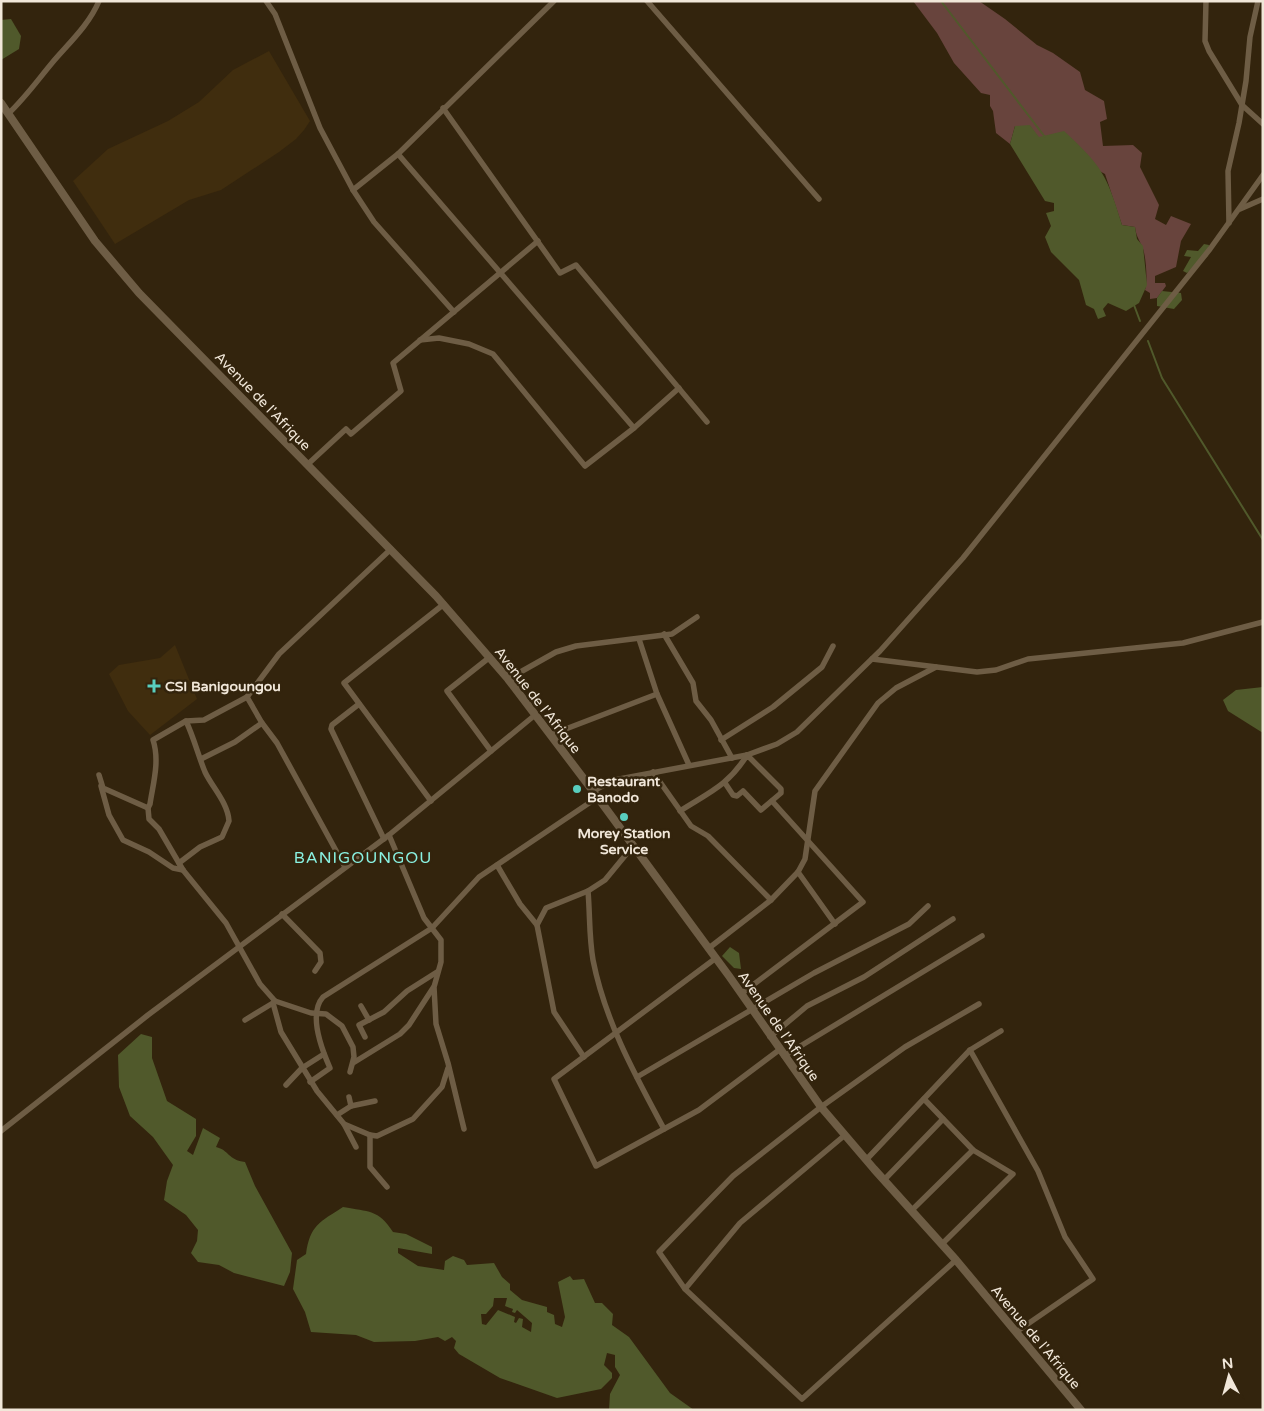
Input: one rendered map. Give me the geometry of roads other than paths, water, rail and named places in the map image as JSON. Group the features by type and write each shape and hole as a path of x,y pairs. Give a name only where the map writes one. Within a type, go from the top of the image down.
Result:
{"main road":[{"name":"Avenue de l'Afrique","path":"1,103 101,248 139,293 391,549 444,604 490,657 596,794 709,948 821,1107 956,1260 1082,1410"}],"street":[{"path":"8,114 26,98 50,65 93,16 99,1"},
{"path":"266,1 275,14 320,128 353,190 374,222 454,312"},
{"path":"353,190 398,154 554,1"},
{"path":"647,1 819,199"},
{"path":"1206,1 1205,41 1209,51 1242,105 1263,124"},
{"path":"1228,223 1228,172 1242,105 1250,37 1258,1"},
{"path":"443,108 560,273 576,265 707,422"},
{"path":"398,154 634,428"},
{"path":"310,1082 330,1068 324,1054 318,1013 319,1001 432,928 479,877 614,780 747,755 777,744 797,732 872,658 963,558 1111,374 1263,175"},
{"path":"1238,210 1263,199"},
{"path":"307,465 346,429 351,434 401,391 393,363 538,241"},
{"path":"419,340 440,338 469,344 493,354 585,466 634,428 679,388"},
{"path":"356,1147 344,1124 310,1082 281,1032 274,1002 260,984 240,946 215,908 183,870 159,829 149,819 148,808 155,774 156,746 154,740 186,721 204,720 247,697 279,654 391,549"},
{"path":"431,801 344,683 444,604"},
{"path":"508,679 556,652 576,646 672,634 697,617"},
{"path":"872,658 977,672 996,670 1028,659 1165,646 1263,622"},
{"path":"664,634 693,683 696,701 711,720 732,758"},
{"path":"639,639 657,694 689,765"},
{"path":"721,740 773,707 822,668 833,646"},
{"path":"490,657 447,691 491,751"},
{"path":"709,948 771,900 798,872 804,859 815,791 878,703 896,688 936,667"},
{"path":"550,735 657,694"},
{"path":"247,697 262,723 277,743 345,867"},
{"path":"359,704 332,725 332,729 424,918 441,940 442,952 434,987 436,1024 448,1063 464,1129"},
{"path":"1,1131 240,946 386,837 535,715"},
{"path":"179,863 200,847 222,837 229,820 201,759 196,740 186,721"},
{"path":"201,759 235,742 262,723"},
{"path":"680,811 725,783 738,771 747,755"},
{"path":"725,783 733,795 737,796 744,792 761,810 781,793 781,789 747,755"},
{"path":"653,772 691,826 708,836 771,900"},
{"path":"99,775 109,815 123,840 149,852 173,868 183,870"},
{"path":"101,786 148,808"},
{"path":"741,994 863,902 772,801"},
{"path":"537,925 546,908 588,891 604,880 633,846"},
{"path":"497,865 520,904 537,925 554,1012 584,1057"},
{"path":"798,872 835,924"},
{"path":"588,891 589,930 593,960 615,1034 664,1129"},
{"path":"637,1078 814,973 909,924 928,906"},
{"path":"282,914 320,953 321,962 316,971"},
{"path":"770,1037 807,1006 872,972 953,919"},
{"path":"716,958 554,1079 596,1166 699,1110 782,1053 982,936"},
{"path":"365,1037 359,1025 384,1012 407,991 437,972"},
{"path":"352,1063 400,1034 414,1019 434,987"},
{"path":"245,1020 274,1002 326,1014 337,1021 348,1034 353,1047 350,1072"},
{"path":"956,1260 802,1399 685,1289 659,1252 733,1176 821,1107 905,1047 979,1004"},
{"path":"361,1006 369,1020"},
{"path":"866,1160 970,1050 1001,1031"},
{"path":"970,1050 1038,1170 1065,1238 1093,1279 1016,1332"},
{"path":"286,1085 302,1068 324,1054"},
{"path":"344,1124 377,1136 413,1119 442,1087 447,1075 448,1063"},
{"path":"349,1097 351,1106"},
{"path":"924,1099 973,1150 1013,1174 942,1244"},
{"path":"337,1115 351,1106 375,1101"},
{"path":"884,1180 943,1119"},
{"path":"370,1135 370,1167 388,1187"},
{"path":"685,1289 740,1223 845,1135"},
{"path":"912,1210 973,1150"}],"waterway":[{"path":"941,1 1045,137"},
{"path":"1134,305 1140,321"},
{"path":"1148,341 1162,378 1263,540"}],"place":[{"name":"CSI Banigoungou","path":"154,686"},
{"name":"Restaurant Banodo","path":"577,789"},
{"name":"Morey Station Service","path":"624,817"}],"district":[{"name":"BANIGOUNGOU","path":"363,857"}]}
